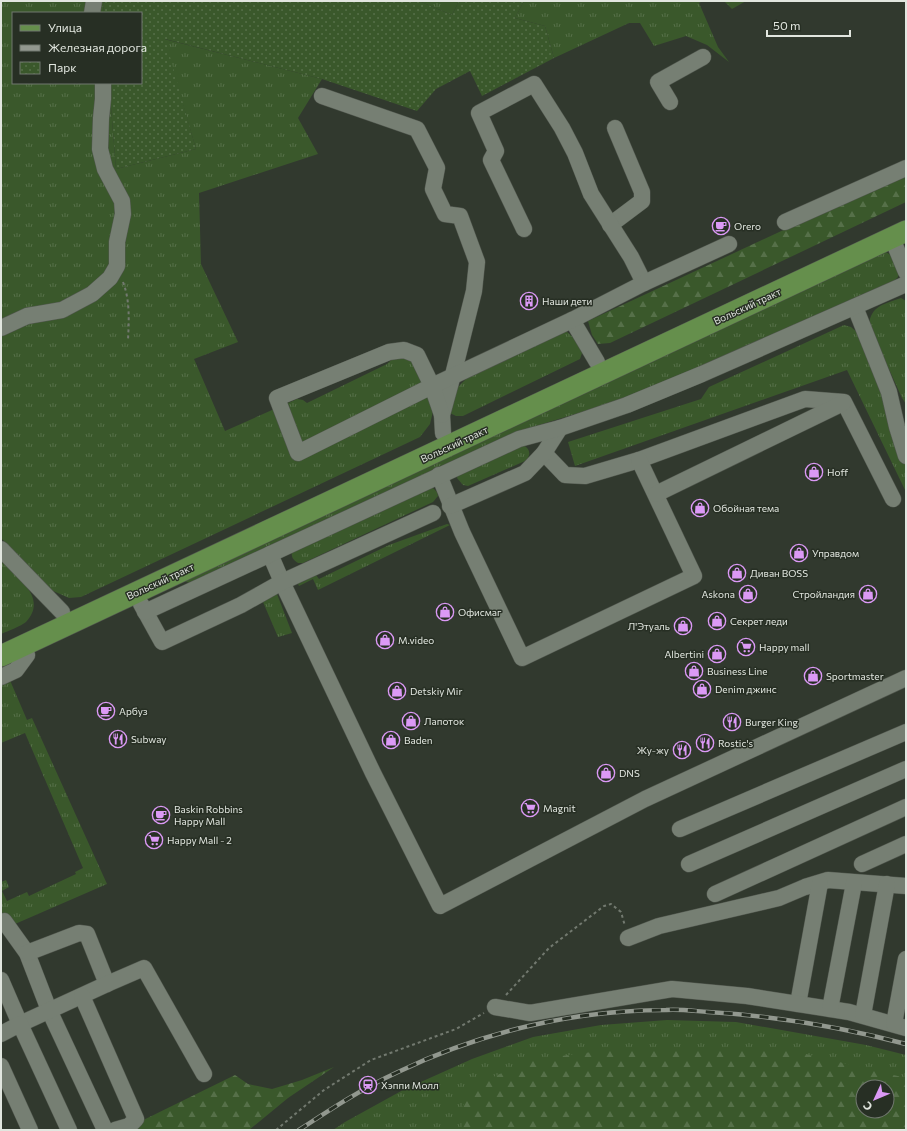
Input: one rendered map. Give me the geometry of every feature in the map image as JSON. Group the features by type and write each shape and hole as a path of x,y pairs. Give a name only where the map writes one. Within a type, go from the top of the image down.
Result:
{"main road":[{"name":"Вольский тракт","path":"1,641 251,526 443,424 597,362 906,217"},
{"name":"Вольский тракт","path":"1,656 899,234"}],"street":[{"path":"92,12 94,1"},
{"path":"670,102 658,82 703,57"},
{"path":"1,328 27,316 62,310 92,294 110,278 117,266 117,242 123,214 122,201 105,169 100,149 103,84"},
{"path":"524,229 491,160 496,151 479,113 534,84 562,128 575,153 591,194 631,257 644,283"},
{"path":"322,96 416,130 437,168 433,189 445,214 460,216 477,262 474,291 453,375 443,424"},
{"path":"610,225 642,201 642,192 615,128"},
{"path":"785,222 906,168"},
{"path":"899,234 906,272"},
{"path":"443,424 432,386 417,355 404,350 389,352 277,398 298,453 432,386 453,375 572,320 644,283 729,244"},
{"path":"145,612 519,439 560,428 627,405 702,374 906,284"},
{"path":"855,307 889,392 897,427 906,456"},
{"path":"572,320 597,362"},
{"path":"889,392 906,417"},
{"path":"544,453 565,475 585,476 639,460 805,399 844,402"},
{"path":"656,494 844,402"},
{"path":"844,402 893,499"},
{"path":"450,506 525,473 544,453 560,428"},
{"path":"439,475 450,506 522,658 694,576 639,460"},
{"path":"136,593 162,642 241,605 282,582 433,513"},
{"path":"1,548 62,612"},
{"path":"270,554 373,773 440,906 645,799 906,678"},
{"path":"1,677 16,670 27,655 24,645"},
{"path":"680,829 906,732"},
{"path":"689,864 906,768"},
{"path":"715,894 906,807"},
{"path":"862,864 906,844"},
{"path":"628,938 659,926 779,898 805,887 828,880 906,886"},
{"path":"798,1004 820,883"},
{"path":"830,1009 854,883"},
{"path":"863,1015 888,884"},
{"path":"1,922 4,921 27,953 49,1010 105,1130"},
{"path":"27,953 79,933 87,934 107,984"},
{"path":"495,1007 530,1013 672,989 747,996 830,1009 863,1015 900,1026 906,959"},
{"path":"1,1034 49,1010 144,968 204,1074"},
{"path":"1,980 69,1130"},
{"path":"82,996 136,1119 130,1126 114,1130"},
{"path":"1,1066 30,1130"}],"path":[{"path":"117,266 126,289 129,312 128,340"},
{"path":"276,1130 324,1090 371,1060 456,1029 495,1007 549,948 604,906 611,904 621,912 628,938"}],"green space":[{"path":"1,1 103,1 104,12 12,12 12,84 109,84 116,169 196,149 164,39 322,79 298,118 318,154 199,193 201,264 238,342 194,359 225,431 297,399 303,400 307,403 387,364 395,356 415,362 434,407 430,424 420,437 81,597 69,598 51,590 1,538"},
{"path":"103,1 419,1 452,15 459,1 524,1 515,18 545,26 554,58 482,96 470,71 436,89 417,111 322,79 165,39 196,149 116,169 109,84 142,84 142,12 104,12"},
{"path":"419,1 459,1 452,15"},
{"path":"524,1 703,1 699,3 718,47 729,62 707,45 686,36 654,46 640,23 629,23 554,58 545,26 515,18"},
{"path":"724,1 746,1 732,9"},
{"path":"906,173 906,202 610,343 598,344 592,335 588,321"},
{"path":"880,252 886,252 892,256 899,272 898,277 893,282 706,369 605,405 539,425 189,583 185,581"},
{"path":"901,298 906,301 906,404 869,325 870,318 876,309 884,304"},
{"path":"844,325 851,327 858,333 879,387 906,427 906,492 847,370 575,466 568,442 701,399 709,387"},
{"path":"566,331 577,341 583,350 580,359 463,416 456,416 450,413 456,389 466,379"},
{"path":"523,445 528,448 529,451 529,455 525,461 468,486 463,485 457,478 458,475"},
{"path":"431,486 437,492 438,496 433,502 303,563 298,563 293,558 292,551"},
{"path":"447,524 450,525 318,590 313,579 299,586 297,582 316,575 319,579 389,545"},
{"path":"1,559 28,588 34,604 32,613 26,622 1,634"},
{"path":"274,593 277,594 292,633 278,637 263,602"},
{"path":"9,678 27,720 32,718 107,884 15,924 1,912 1,882 6,880 9,887 2,891 7,901 27,892 29,896 76,874 75,872 83,868 25,733 1,743 1,682"},
{"path":"667,1020 736,1022 866,1045 906,1055 906,1130 333,1130 403,1090 472,1059 533,1037 601,1025"},
{"path":"781,1048 906,1078 906,1130 462,1130 461,1111 470,1088 530,1060 600,1051"},
{"path":"334,1067 288,1098 249,1130 123,1130 235,1075 248,1084 272,1089 302,1080"}],"railway":[{"path":"299,1130 372,1085 398,1072 462,1045 529,1026 597,1014 631,1011 687,1010 758,1016 832,1027 906,1044"}],"place":[{"name":"Orero","path":"721,226"},
{"name":"Наши дети","path":"529,301"},
{"name":"Hoff","path":"814,472"},
{"name":"Обойная тема","path":"700,508"},
{"name":"Управдом","path":"799,553"},
{"name":"Диван BOSS","path":"737,573"},
{"name":"Askona","path":"748,594"},
{"name":"Стройландия","path":"868,594"},
{"name":"Офисмаг","path":"445,612"},
{"name":"Секрет леди","path":"717,621"},
{"name":"Л'Этуаль","path":"683,626"},
{"name":"M.video","path":"385,640"},
{"name":"Happy mall","path":"746,647"},
{"name":"Albertini","path":"717,654"},
{"name":"Business Line","path":"694,671"},
{"name":"Sportmaster","path":"813,676"},
{"name":"Denim джинс","path":"702,689"},
{"name":"Detskiy Mir","path":"397,691"},
{"name":"Арбуз","path":"106,711"},
{"name":"Лапоток","path":"411,721"},
{"name":"Burger King","path":"732,722"},
{"name":"Subway","path":"118,739"},
{"name":"Baden","path":"391,740"},
{"name":"Rostic's","path":"705,743"},
{"name":"Жу-жу","path":"682,750"},
{"name":"DNS","path":"606,773"},
{"name":"Magnit","path":"530,808"},
{"name":"Baskin Robbins Happy Mall","path":"161,815"},
{"name":"Happy Mall - 2","path":"154,840"},
{"name":"Хэппи Молл","path":"368,1085"}]}
